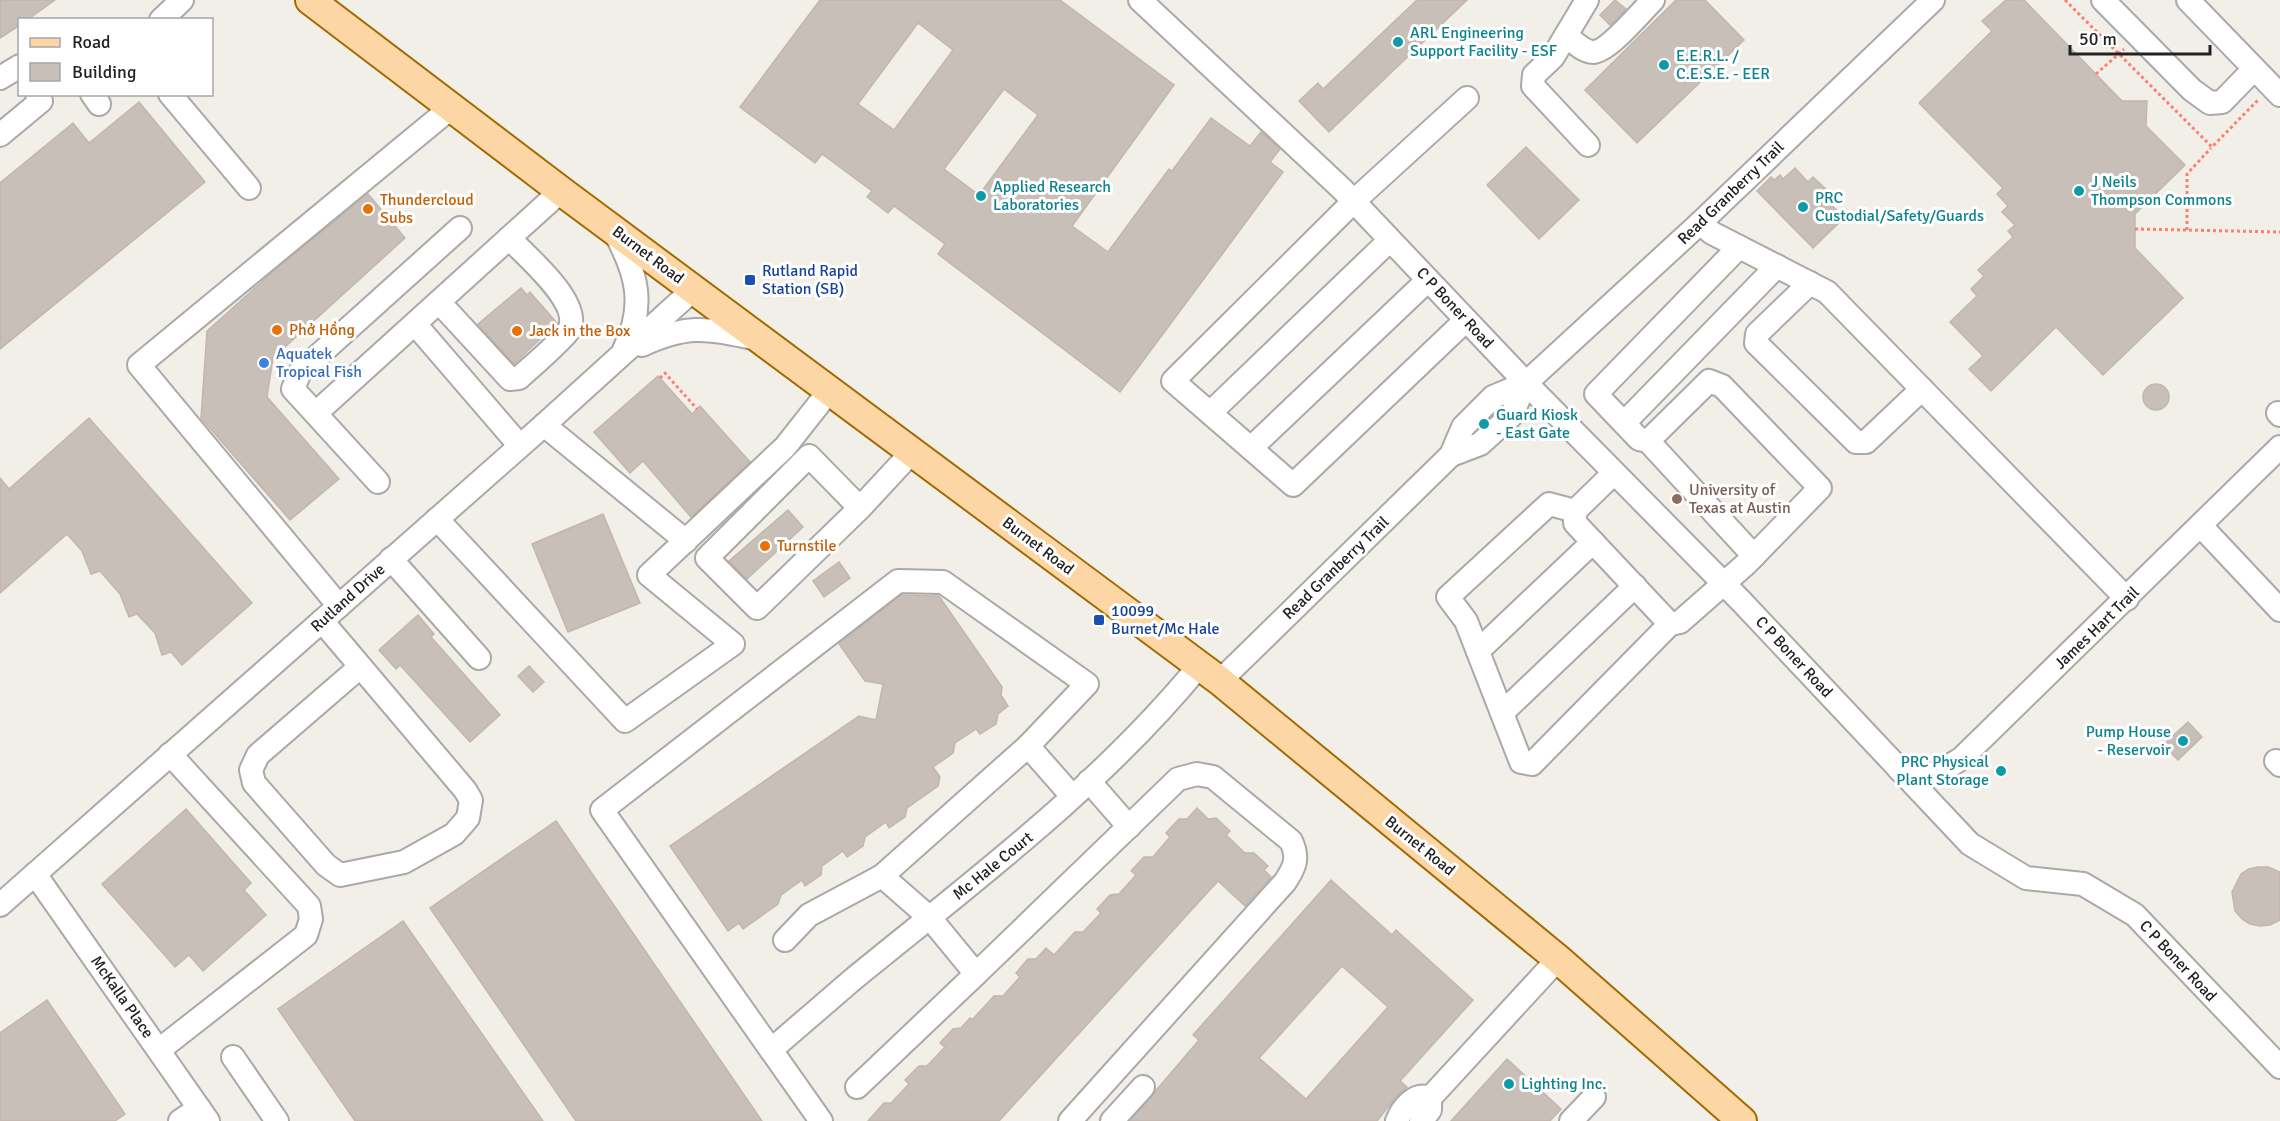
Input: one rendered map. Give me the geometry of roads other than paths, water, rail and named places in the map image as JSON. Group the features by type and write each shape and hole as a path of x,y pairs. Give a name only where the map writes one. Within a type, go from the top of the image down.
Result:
{"main road":[{"name":"Burnet Road","path":"310,0 561,191 1209,674 1558,959 1738,1120"}],"street":[{"path":"164,18 182,0"},
{"name":"C P Boner Road","path":"1140,0 1348,195 1526,383 1724,583 1970,844 2026,878 2084,884 2135,915 2280,1067"},
{"path":"1587,0 1553,57 1534,75 1533,86 1588,145"},
{"path":"1566,35 1586,51 1595,52 1607,46 1653,0"},
{"name":"Read Granberry Trail","path":"1209,674 1451,454 1463,427 1493,397 1526,383 1700,223 1933,0"},
{"path":"2103,0 2192,90 2210,103 2222,102 2254,69"},
{"path":"2187,0 2280,95"},
{"path":"0,135 41,100 38,96"},
{"path":"172,96 249,188"},
{"path":"1466,320 1293,484 1173,381 1348,195 1467,98"},
{"path":"339,606 139,365 452,107"},
{"path":"316,413 561,191"},
{"path":"1700,223 1712,233 1827,292 2127,599"},
{"path":"611,227 625,252 637,289 635,323 621,356"},
{"path":"378,482 293,389 300,372 460,228"},
{"path":"439,302 510,379 519,378 569,330 572,315 564,296 509,238"},
{"path":"1210,413 1390,240"},
{"path":"1739,247 1596,394 1639,440 1648,441 1754,556"},
{"path":"1624,423 1777,266"},
{"path":"1251,448 1428,279"},
{"path":"1810,283 1757,334 1756,343 1856,442 1866,441 1922,389"},
{"name":"Rutland Drive","path":"0,905 544,425 694,289"},
{"path":"415,324 520,446"},
{"path":"621,356 665,334 681,330 699,329 763,340"},
{"path":"1575,511 1550,504 1448,597 1466,621 1521,762 1532,764 1670,624 1680,622 1754,556 1820,488 1722,386 1709,381 1648,441"},
{"path":"436,519 625,721 733,644 649,575 785,447 830,390"},
{"path":"544,425 686,541"},
{"name":"James Hart Trail","path":"1899,769 1925,776 1941,771 1962,758 2279,451"},
{"path":"860,508 809,456 707,558 757,608 860,508 912,452"},
{"path":"1614,473 1575,511 1575,523 1670,624"},
{"path":"2201,526 2280,610"},
{"path":"1478,651 1593,542"},
{"path":"391,559 479,658"},
{"path":"785,940 809,915 882,876 1028,746 1087,684 943,582 898,581 602,810 821,1121"},
{"path":"1502,713 1635,586"},
{"path":"322,621 471,800 468,818 454,834 404,862 340,874 326,866 254,783 251,770 258,755 360,667"},
{"name":"Mc Hale Court","path":"771,1050 849,983 1027,840 1165,708 1209,674"},
{"path":"1028,746 1072,796"},
{"path":"159,1050 306,935 311,919 309,906 170,754"},
{"path":"857,1087 1178,780 1197,774 1213,777 1291,841 1296,852 1295,867 1285,882 1070,1121"},
{"path":"1089,781 1129,827"},
{"name":"McKalla Place","path":"35,874 203,1114"},
{"path":"882,876 930,918 976,974"},
{"path":"1421,1121 1430,1110 1430,1098 1558,959"},
{"path":"233,1057 277,1121"},
{"path":"1112,1121 1143,1087"},
{"path":"1397,1121 1416,1097 1423,1095 1430,1098"},
{"path":"1571,1121 1594,1097"},
{"path":"180,1121 203,1114"}],"place":[{"name":"ARL Engineering Support Facility - ESF","path":"1398,42"},
{"name":"E.E.R.L. / C.E.S.E. - EER","path":"1664,65"},
{"name":"J Neils Thompson Commons","path":"2079,191"},
{"name":"Applied Research Laboratories","path":"981,196"},
{"name":"PRC Custodial/Safety/Guards","path":"1803,207"},
{"name":"Thundercloud Subs","path":"368,209"},
{"name":"Rutland Rapid Station (SB)","path":"750,280"},
{"name":"Phở Hồng","path":"277,330"},
{"name":"Jack in the Box","path":"517,331"},
{"name":"Aquatek Tropical Fish","path":"264,363"},
{"name":"Guard Kiosk - East Gate","path":"1484,424"},
{"name":"University of Texas at Austin","path":"1677,499"},
{"name":"Turnstile","path":"765,546"},
{"name":"10099 Burnet/Mc Hale","path":"1099,620"},
{"name":"Pump House - Reservoir","path":"2183,741"},
{"name":"PRC Physical Plant Storage","path":"2001,771"},
{"name":"Lighting Inc.","path":"1509,1084"}]}
